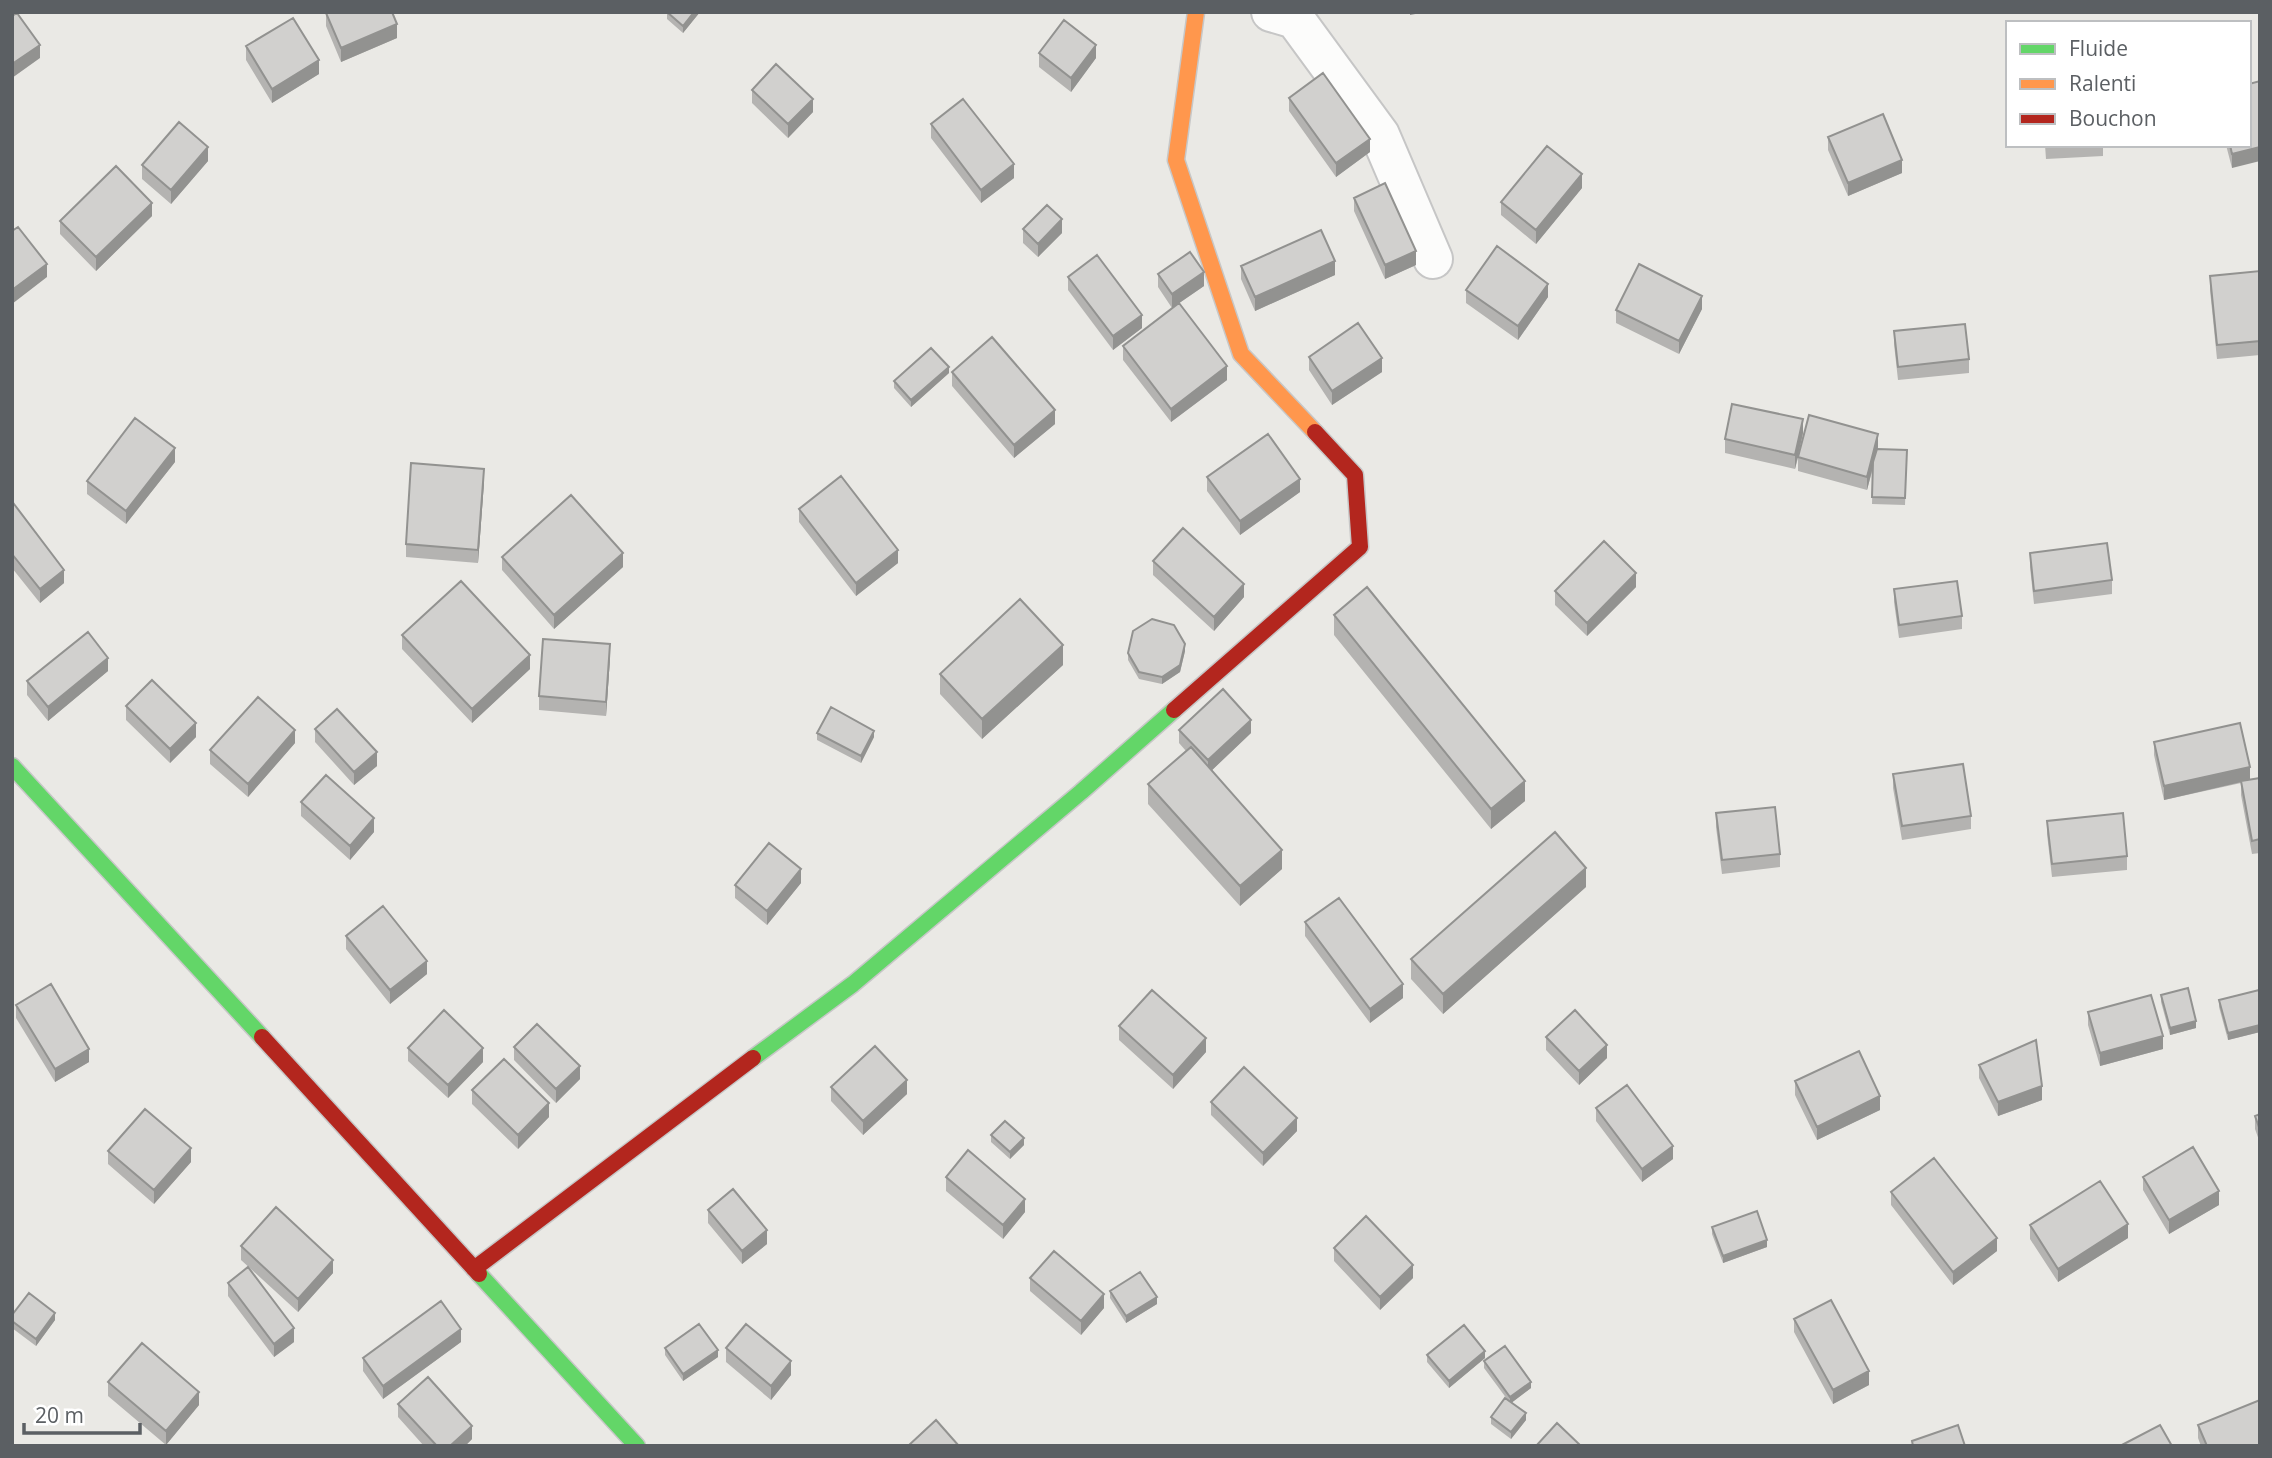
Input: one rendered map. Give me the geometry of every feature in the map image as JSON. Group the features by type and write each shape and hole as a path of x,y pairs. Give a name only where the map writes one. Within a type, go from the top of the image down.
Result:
{"street":[{"path":"474,1269 853,984 1082,792 1360,547 1355,475 1241,354 1176,160 1196,12"},
{"path":"1272,12 1295,19 1380,135 1433,259"},
{"path":"12,766 637,1446"}],"building":[{"path":"392,12 397,24 341,48 326,13"},
{"path":"667,12 694,12 683,26"},
{"path":"17,13 40,45 12,64 12,16"},
{"path":"293,18 319,60 272,89 246,46"},
{"path":"1064,20 1096,45 1071,78 1039,53"},
{"path":"776,64 813,99 788,124 752,90"},
{"path":"1323,73 1370,139 1336,163 1289,98"},
{"path":"2260,81 2260,147 2232,154 2230,147 2251,147 2251,83"},
{"path":"963,99 1014,164 981,190 931,124"},
{"path":"1883,114 1902,160 1848,183 1828,137"},
{"path":"179,122 208,147 171,190 142,165"},
{"path":"1547,146 1582,174 1536,230 1501,202"},
{"path":"116,166 152,203 96,257 60,221"},
{"path":"1385,183 1416,251 1385,265 1354,198"},
{"path":"1047,205 1062,219 1038,244 1023,229"},
{"path":"18,227 47,264 12,290 12,231"},
{"path":"1321,230 1335,261 1255,297 1241,266"},
{"path":"1497,246 1548,284 1518,326 1466,290"},
{"path":"1190,252 1204,272 1172,294 1158,274"},
{"path":"1097,255 1142,315 1113,336 1068,277"},
{"path":"1639,264 1702,296 1679,341 1616,310"},
{"path":"2260,271 2260,341 2217,345 2210,276"},
{"path":"1179,303 1227,366 1171,409 1123,346"},
{"path":"1358,323 1382,358 1332,391 1309,357"},
{"path":"1965,324 1969,359 1898,367 1894,331"},
{"path":"992,337 1055,410 1014,445 952,372"},
{"path":"931,348 949,367 911,400 894,381"},
{"path":"1732,404 1803,419 1795,455 1725,439"},
{"path":"1809,415 1878,434 1867,477 1798,457"},
{"path":"135,418 175,448 126,511 87,481"},
{"path":"1268,434 1300,479 1240,521 1207,477"},
{"path":"1877,449 1907,450 1905,498 1872,497 1873,462"},
{"path":"411,463 484,469 478,550 406,544"},
{"path":"841,476 898,550 856,583 799,509"},
{"path":"571,495 623,553 554,615 502,557"},
{"path":"14,504 64,570 40,589 12,554"},
{"path":"1183,528 1244,584 1214,617 1153,561"},
{"path":"1604,541 1636,573 1587,623 1555,591"},
{"path":"2107,543 2112,580 2034,591 2030,553"},
{"path":"461,581 530,655 472,709 402,635"},
{"path":"1957,581 1962,616 1899,625 1894,589"},
{"path":"1367,587 1525,781 1491,809 1334,615"},
{"path":"1020,599 1063,645 982,719 940,674"},
{"path":"1152,619 1174,625 1185,644 1180,665 1162,677 1139,672 1128,653 1133,631"},
{"path":"88,632 108,658 48,707 27,681"},
{"path":"543,639 610,644 606,702 539,696"},
{"path":"152,680 196,723 170,749 126,706"},
{"path":"1223,689 1251,720 1208,760 1179,730"},
{"path":"258,697 295,730 248,784 210,750"},
{"path":"831,707 874,731 861,756 817,733"},
{"path":"337,709 377,752 354,772 315,729"},
{"path":"2240,723 2250,767 2164,786 2154,742"},
{"path":"1191,747 1282,850 1240,886 1148,784"},
{"path":"1963,764 1971,816 1902,826 1893,774"},
{"path":"326,775 374,818 350,846 301,802"},
{"path":"2260,778 2260,839 2252,841 2241,781"},
{"path":"1775,807 1780,854 1722,860 1716,813"},
{"path":"2123,813 2127,856 2052,864 2047,821"},
{"path":"1555,832 1586,868 1443,994 1411,959"},
{"path":"769,843 801,869 767,911 735,885"},
{"path":"1339,898 1403,984 1370,1009 1305,922"},
{"path":"383,906 427,961 390,990 346,936"},
{"path":"51,984 89,1049 55,1069 16,1005"},
{"path":"2188,988 2196,1021 2170,1028 2161,995"},
{"path":"1152,990 1206,1038 1173,1075 1119,1026"},
{"path":"2259,990 2260,1025 2228,1033 2219,1000"},
{"path":"2151,995 2163,1036 2100,1053 2088,1012"},
{"path":"444,1010 483,1048 448,1085 408,1048"},
{"path":"1575,1010 1607,1045 1579,1071 1546,1037"},
{"path":"537,1024 580,1066 556,1089 514,1047"},
{"path":"2036,1040 2042,1086 1998,1102 1979,1065"},
{"path":"875,1046 907,1080 863,1121 831,1087"},
{"path":"1859,1051 1880,1096 1817,1127 1795,1081"},
{"path":"504,1059 549,1103 518,1135 472,1090"},
{"path":"1244,1067 1297,1118 1263,1153 1211,1102"},
{"path":"1627,1085 1673,1146 1642,1169 1596,1108"},
{"path":"145,1109 191,1148 154,1190 108,1151"},
{"path":"2260,1114 2260,1130 2255,1116"},
{"path":"1005,1121 1024,1138 1010,1152 991,1135"},
{"path":"2193,1147 2219,1191 2169,1220 2143,1177"},
{"path":"968,1150 1025,1199 1003,1225 946,1177"},
{"path":"1934,1158 1997,1238 1953,1272 1891,1192"},
{"path":"2100,1181 2128,1224 2058,1269 2030,1225"},
{"path":"733,1189 767,1230 742,1251 708,1210"},
{"path":"276,1207 333,1260 298,1299 241,1246"},
{"path":"1757,1211 1767,1240 1723,1256 1712,1227"},
{"path":"1366,1216 1413,1265 1380,1297 1334,1248"},
{"path":"1054,1251 1104,1294 1081,1321 1030,1278"},
{"path":"248,1267 294,1328 274,1344 228,1283"},
{"path":"1140,1272 1157,1297 1126,1316 1110,1291"},
{"path":"29,1293 55,1313 36,1339 12,1321 12,1315"},
{"path":"1831,1300 1869,1371 1833,1390 1794,1319"},
{"path":"441,1301 461,1329 383,1386 363,1358"},
{"path":"699,1324 718,1350 683,1374 665,1348"},
{"path":"746,1324 791,1361 771,1386 726,1348"},
{"path":"1464,1325 1485,1351 1449,1381 1427,1355"},
{"path":"142,1343 199,1392 166,1431 108,1382"},
{"path":"1505,1346 1531,1382 1510,1397 1484,1361"},
{"path":"428,1377 472,1426 450,1446 437,1446 398,1404"},
{"path":"1505,1398 1526,1413 1511,1432 1491,1417"},
{"path":"2260,1400 2260,1446 2207,1446 2198,1425"},
{"path":"936,1420 959,1446 908,1446"},
{"path":"1557,1423 1581,1446 1536,1446"},
{"path":"1958,1425 1965,1446 1913,1446 1912,1441"},
{"path":"2160,1425 2172,1446 2120,1446"}],"traffic: fast":[{"path":"753,1058 853,984 1174,710"},
{"path":"12,766 262,1037"},
{"path":"479,1274 637,1446"}],"traffic: slow":[{"path":"1196,12 1176,160 1241,354 1315,432"}],"traffic: jam":[{"path":"1174,710 1360,547 1355,475 1315,432"},
{"path":"262,1037 479,1274"},
{"path":"474,1269 753,1058"}]}
